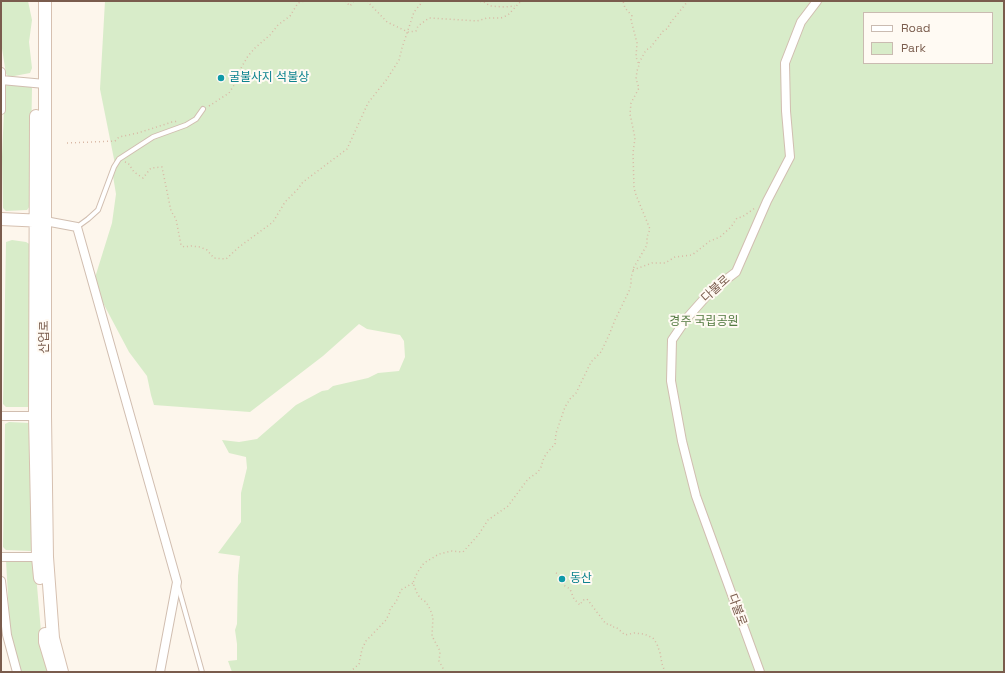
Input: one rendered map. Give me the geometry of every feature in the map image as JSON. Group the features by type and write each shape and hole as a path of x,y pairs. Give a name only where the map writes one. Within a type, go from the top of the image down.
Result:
{"street":[{"name":"산업로","path":"37,1 41,84"},
{"name":"산업로","path":"45,1 41,84 40,416 45,642 54,672"},
{"name":"다불로","path":"760,672 696,496 682,441 671,381 672,340 687,318 711,291 736,272 766,203 790,157 786,111 785,63 801,22 817,1"},
{"path":"1,110 1,77 41,84"},
{"path":"1,219 40,221 77,226 177,582 160,672"},
{"path":"1,416 40,416"},
{"path":"1,557 42,557"},
{"name":"산업로","path":"42,557 53,638 62,672"},
{"path":"1,581 7,635 18,672"}],"lane":[{"path":"77,226 98,210 114,167 120,159 153,137 186,125 196,119 203,109"},
{"path":"177,582 202,672"}],"path":[{"path":"203,109 229,93 238,79 241,68 248,56 270,35 278,25 290,16 298,3 304,1"},
{"path":"345,1 350,6 354,1"},
{"path":"368,1 387,22 408,32 416,30 418,26 429,18 477,21 487,18 501,18 508,15 521,1"},
{"path":"120,159 128,163 134,172 144,178 151,168 162,167 171,211 176,219 181,246 200,247 207,250 214,258 226,259 239,246 273,222 285,202 303,182 347,149 368,103 387,79 399,60 414,12 423,1"},
{"path":"476,1 484,2 490,6 515,6"},
{"path":"623,1 625,8 632,16 631,20 637,43 636,57 639,63"},
{"path":"350,672 359,664 362,649 366,641 382,626 401,590 413,583 420,567 429,559 440,554 452,551 463,552 479,534 488,520 508,506 528,479 538,472 546,454 555,444 556,433 565,407 576,393 591,362 601,352 610,336 615,320 630,289 633,270 646,248 650,228 636,195 633,174 635,138 630,114 632,103 639,88 636,79 639,63 646,50 650,48 664,30 667,29 688,1"},
{"path":"67,143 115,141 120,137 182,120"},
{"path":"633,270 652,263 665,263 675,257 692,255 710,241 720,237 731,227 737,218 742,217 762,203 766,203"},
{"path":"556,573 558,574 563,586 570,589 578,604 580,605 584,600 588,599 606,624 616,627 625,635 634,633 647,635 653,638 660,652 665,672"},
{"path":"413,583 417,593 420,598 426,602 433,617 432,636 440,652 438,661 445,672"}],"green space":[{"path":"1,1 28,1 32,20 29,42 32,68 30,73 9,77 6,74 1,42"},
{"name":"경주 국립공원","path":"105,1 1004,1 1004,672 232,672 228,661 237,660 235,630 237,624 240,556 218,553 241,522 241,493 247,468 246,457 229,453 222,440 239,442 257,439 296,405 322,391 328,390 333,386 368,378 378,373 399,371 405,357 404,341 400,335 367,329 359,324 323,356 250,412 154,405 147,376 129,352 93,284 112,223 116,194 113,176 115,164 100,89"},
{"path":"13,83 28,85 32,88 30,206 27,210 6,211 3,208 2,157 5,85"},
{"path":"12,240 26,242 31,245 31,407 6,407 3,404 6,242"},
{"path":"9,422 32,424 34,546 31,551 6,550 3,547 5,424"},
{"path":"30,559 35,563 42,643 48,671 46,672 21,672 10,634 6,560"}],"place":[{"name":"굴불사지 석불상","path":"221,78"},
{"name":"동산","path":"562,579"}]}
